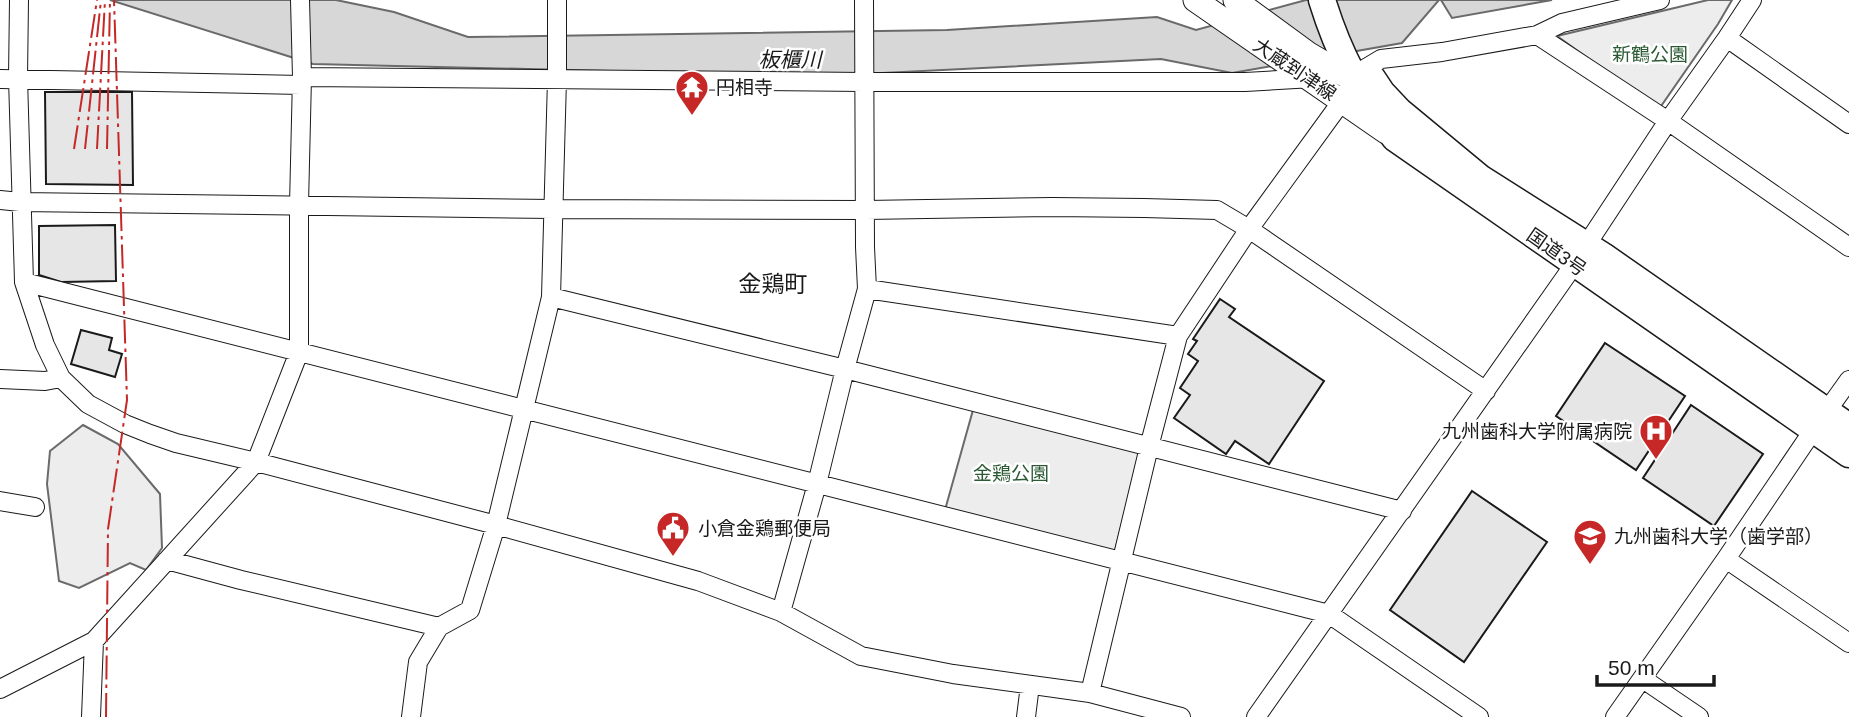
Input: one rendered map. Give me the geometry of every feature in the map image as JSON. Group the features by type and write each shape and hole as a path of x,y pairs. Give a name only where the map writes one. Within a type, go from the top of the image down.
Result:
{"highway":[{"name":"国道3号","path":"1322,0 1352,72 1395,138 1579,254 1820,420 1849,454"},
{"name":"国道3号","path":"1340,0 1352,72 1382,93 1415,126 1444,146 1479,178 1579,254"},
{"name":"国道3号","path":"1820,420 1849,427"}],"main road":[{"name":"大蔵到津線","path":"1238,2 1309,54 1352,72"},
{"name":"大蔵到津線","path":"1204,6 1307,77 1352,72"}],"street":[{"path":"19,0 9,78 24,282 45,345 61,378 88,404 150,435 176,443 698,581 781,612 861,656 953,674 1090,693 1181,717"},
{"path":"0,689 94,641 256,462 299,352 302,81 300,0"},
{"path":"1090,693 1178,336 1352,72 1381,59 1442,52 1537,35 1562,23 1660,0"},
{"path":"1256,717 1566,276 1752,0"},
{"path":"411,717 418,662 439,627 470,610 496,526 551,297 557,4"},
{"path":"781,612 867,289 864,7"},
{"path":"1537,35 1668,121 1849,247"},
{"path":"1727,38 1849,124"},
{"path":"9,78 1245,82 1307,77"},
{"path":"0,200 553,209 866,210 1052,207 1217,211 1249,229 1486,391"},
{"path":"24,282 1329,614 1479,717"},
{"path":"867,289 1178,336"},
{"path":"551,297 1402,511"},
{"path":"0,379 45,381 61,378"},
{"path":"1615,717 1849,380"},
{"path":"0,501 35,507"},
{"path":"1726,559 1849,643"},
{"path":"167,560 439,627"},
{"path":"91,717 94,641"},
{"path":"1643,678 1699,717"},
{"path":"1026,717 1030,685"}],"shaded area":[{"name":"新鶴公園","path":"1708,0 1732,0 1659,109 1557,36"},
{"name":"金鶏公園","path":"973,410 1140,453 1115,551 945,510"},
{"path":"83,425 118,444 160,494 162,548 146,570 130,563 79,588 59,581 47,484 50,451"}],"water":[{"name":"板櫃川","path":"110,0 336,0 394,12 468,37 947,30 1157,17 1196,30 1306,0 1439,0 1402,43 1232,73 1161,59 822,76 313,64"},
{"path":"1441,0 1552,0 1452,18"}],"building":[{"path":"45,92 132,92 133,185 46,184"},
{"path":"115,225 116,281 61,282 39,275 39,226"},
{"path":"1220,299 1235,309 1229,317 1324,381 1269,464 1235,441 1226,454 1174,418 1190,395 1180,388 1198,361 1188,354 1197,341 1193,339"},
{"path":"81,330 112,338 109,350 122,354 115,377 71,364"},
{"path":"1605,343 1685,396 1636,470 1556,416"},
{"path":"1691,405 1763,454 1714,526 1643,478"},
{"path":"1472,491 1547,542 1464,662 1390,610"}],"power":[{"path":"74,149 97,0"},
{"path":"85,149 101,0"},
{"path":"97,149 105,0"},
{"path":"107,149 110,0"},
{"path":"106,717 108,529 127,400 114,0"}],"place":[{"name":"円相寺","path":"692,117"},
{"name":"九州歯科大学附属病院","path":"1656,461"},
{"name":"小倉金鶏郵便局","path":"673,558"},
{"name":"九州歯科大学（歯学部）","path":"1590,566"}],"district":[{"name":"金鶏町","path":"773,284"}]}
